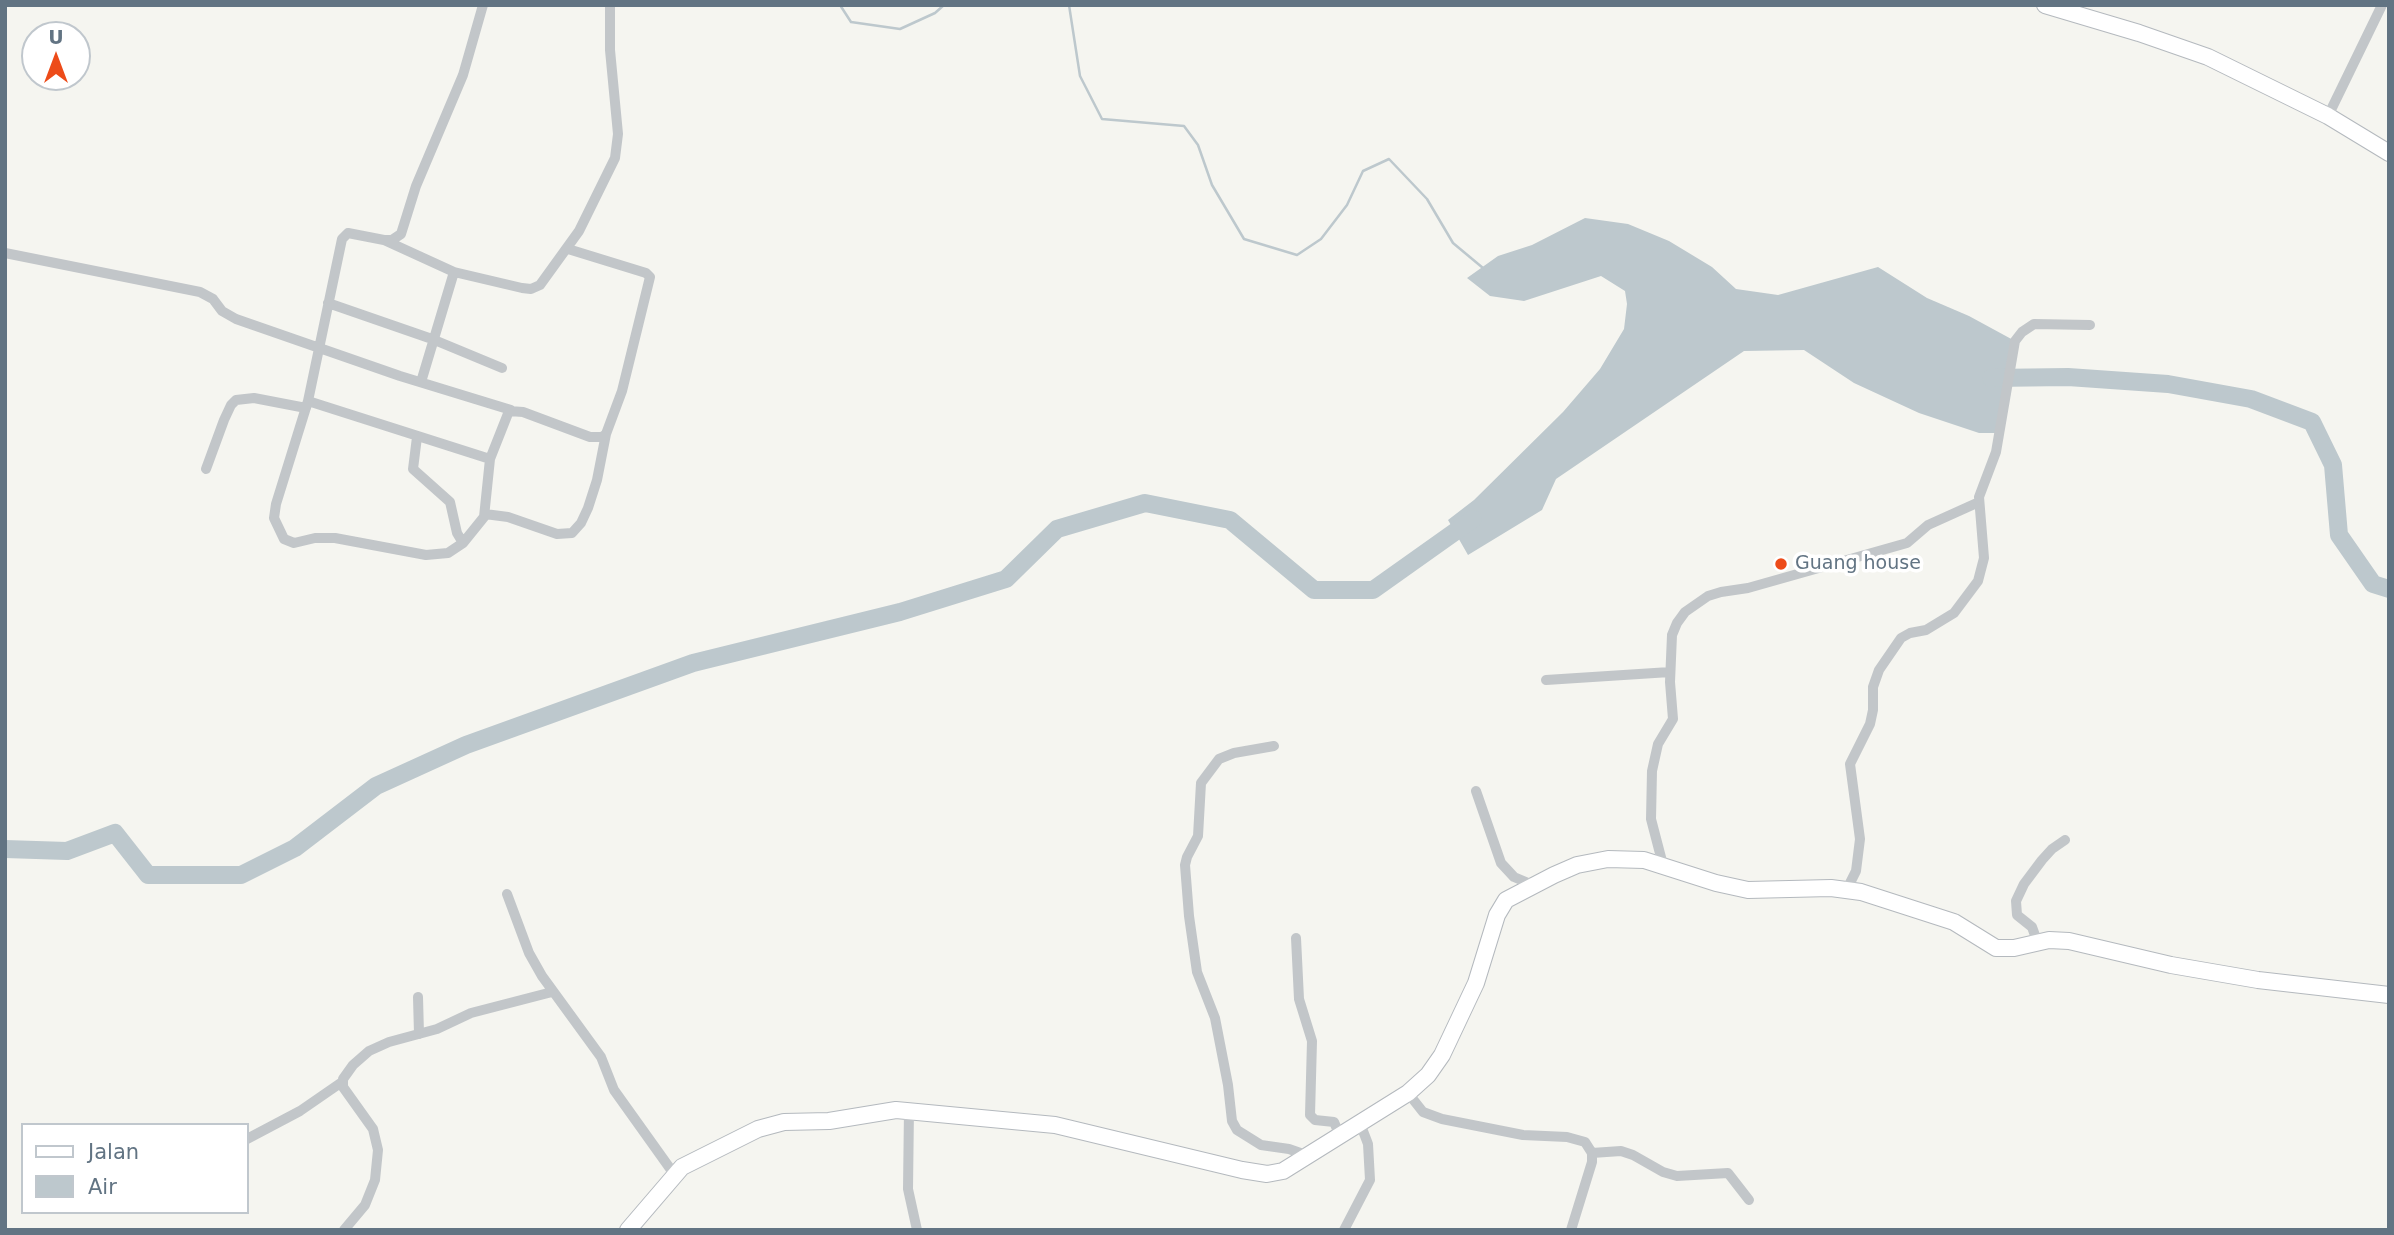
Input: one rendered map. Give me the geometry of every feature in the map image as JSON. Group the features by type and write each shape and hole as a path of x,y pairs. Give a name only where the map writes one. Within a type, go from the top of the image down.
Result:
{"street":[{"path":"384,240 397,238 405,225 416,186 466,67 483,5"},
{"path":"511,410 489,459 485,514 463,543 448,554 437,555 335,538 315,538 294,543 284,539 274,518 307,405 336,261 345,235 353,232 384,240 454,272 531,289 540,285 568,249 600,192 615,158 618,134 610,50 610,5"},
{"path":"2045,5 2208,57 2328,116 2389,153"},
{"path":"2328,116 2382,5"},
{"path":"485,514 508,516 557,534 572,533 581,523 597,480 606,434 622,391 650,277 646,273 568,249"},
{"path":"5,253 200,292 213,299 222,311 236,319 319,349 542,418 590,437 602,437 606,434"},
{"path":"421,382 454,272"},
{"path":"328,303 432,339 502,368"},
{"path":"1847,889 1856,872 1860,839 1850,764 1870,724 1875,681 1879,670 1900,638 1926,630 1954,613 1978,581 1983,558 1979,502 1982,487 1994,463 2015,341 2034,324 2090,325"},
{"path":"206,469 231,405 236,400 254,398 307,405 489,459"},
{"path":"417,437 414,469 450,502 457,533 463,543"},
{"path":"1663,865 1651,820 1653,756 1673,719 1670,672 1672,635 1685,612 1708,596 1905,544 1927,525 1979,502"},
{"path":"1546,680 1670,672"},
{"path":"1274,746 1234,753 1219,759 1201,783 1198,836 1185,864 1189,916 1197,972 1215,1018 1232,1121 1237,1130 1261,1145 1289,1149 1309,1156"},
{"path":"1476,791 1501,863 1514,877 1533,885"},
{"path":"2037,941 2029,925 2017,915 2016,901 2024,884 2042,860 2065,840"},
{"path":"628,1230 674,1174 699,1157 773,1124 829,1121 909,1110 964,1118 1055,1125 1258,1173 1283,1171 1408,1093 1428,1075 1447,1045 1476,983 1500,907 1514,894 1565,870 1595,861 1626,858 1663,865 1716,883 1748,890 1847,889 1938,915 1996,948 2014,948 2049,940 2080,943 2171,965 2259,980 2389,995"},
{"path":"507,894 529,953 552,992 601,1057 614,1090 646,1131 674,1174"},
{"path":"1296,938 1299,999 1312,1041 1310,1115 1315,1120 1334,1122 1340,1136"},
{"path":"248,1138 300,1111 342,1082 360,1058 369,1051 389,1042 436,1029 471,1013 552,992"},
{"path":"418,997 419,1034"},
{"path":"342,1082 347,1094 373,1129 378,1150 375,1180 363,1209 344,1230"},
{"path":"1408,1093 1420,1109 1433,1116 1522,1135 1585,1142 1592,1153 1589,1176 1571,1230"},
{"path":"909,1110 908,1189 917,1230"},
{"path":"1344,1230 1370,1180 1368,1144 1360,1123"},
{"path":"1592,1153 1621,1152 1633,1155 1663,1172 1677,1176 1728,1173 1749,1199"}],"water":[{"path":"1585,218 1628,224 1669,241 1712,267 1736,289 1778,295 1878,267 1927,298 1969,316 2015,341 1998,433 1979,433 1919,413 1854,383 1804,350 1744,351 1556,479 1542,510 1468,555 1448,520 1474,500 1563,412 1600,369 1624,329 1627,304 1625,291 1601,276 1524,301 1490,296 1467,278 1498,256 1532,245"}],"waterway":[{"path":"840,5 851,22 900,29 935,13 944,5"},
{"path":"1069,5 1080,76 1102,119 1184,126 1198,145 1212,185 1244,239 1297,255 1321,239 1347,205 1363,171 1389,159 1427,199 1453,243 1483,268"},
{"path":"1991,378 2068,377 2168,384 2251,399 2312,422 2333,465 2339,535 2373,584 2389,589"},
{"path":"5,849 67,851 115,833 148,875 241,875 295,848 376,786 466,745 693,663 900,612 1006,579 1057,529 1145,503 1230,520 1314,590 1373,590 1473,519"}],"place":[{"name":"Guang house","path":"1781,564"}]}
